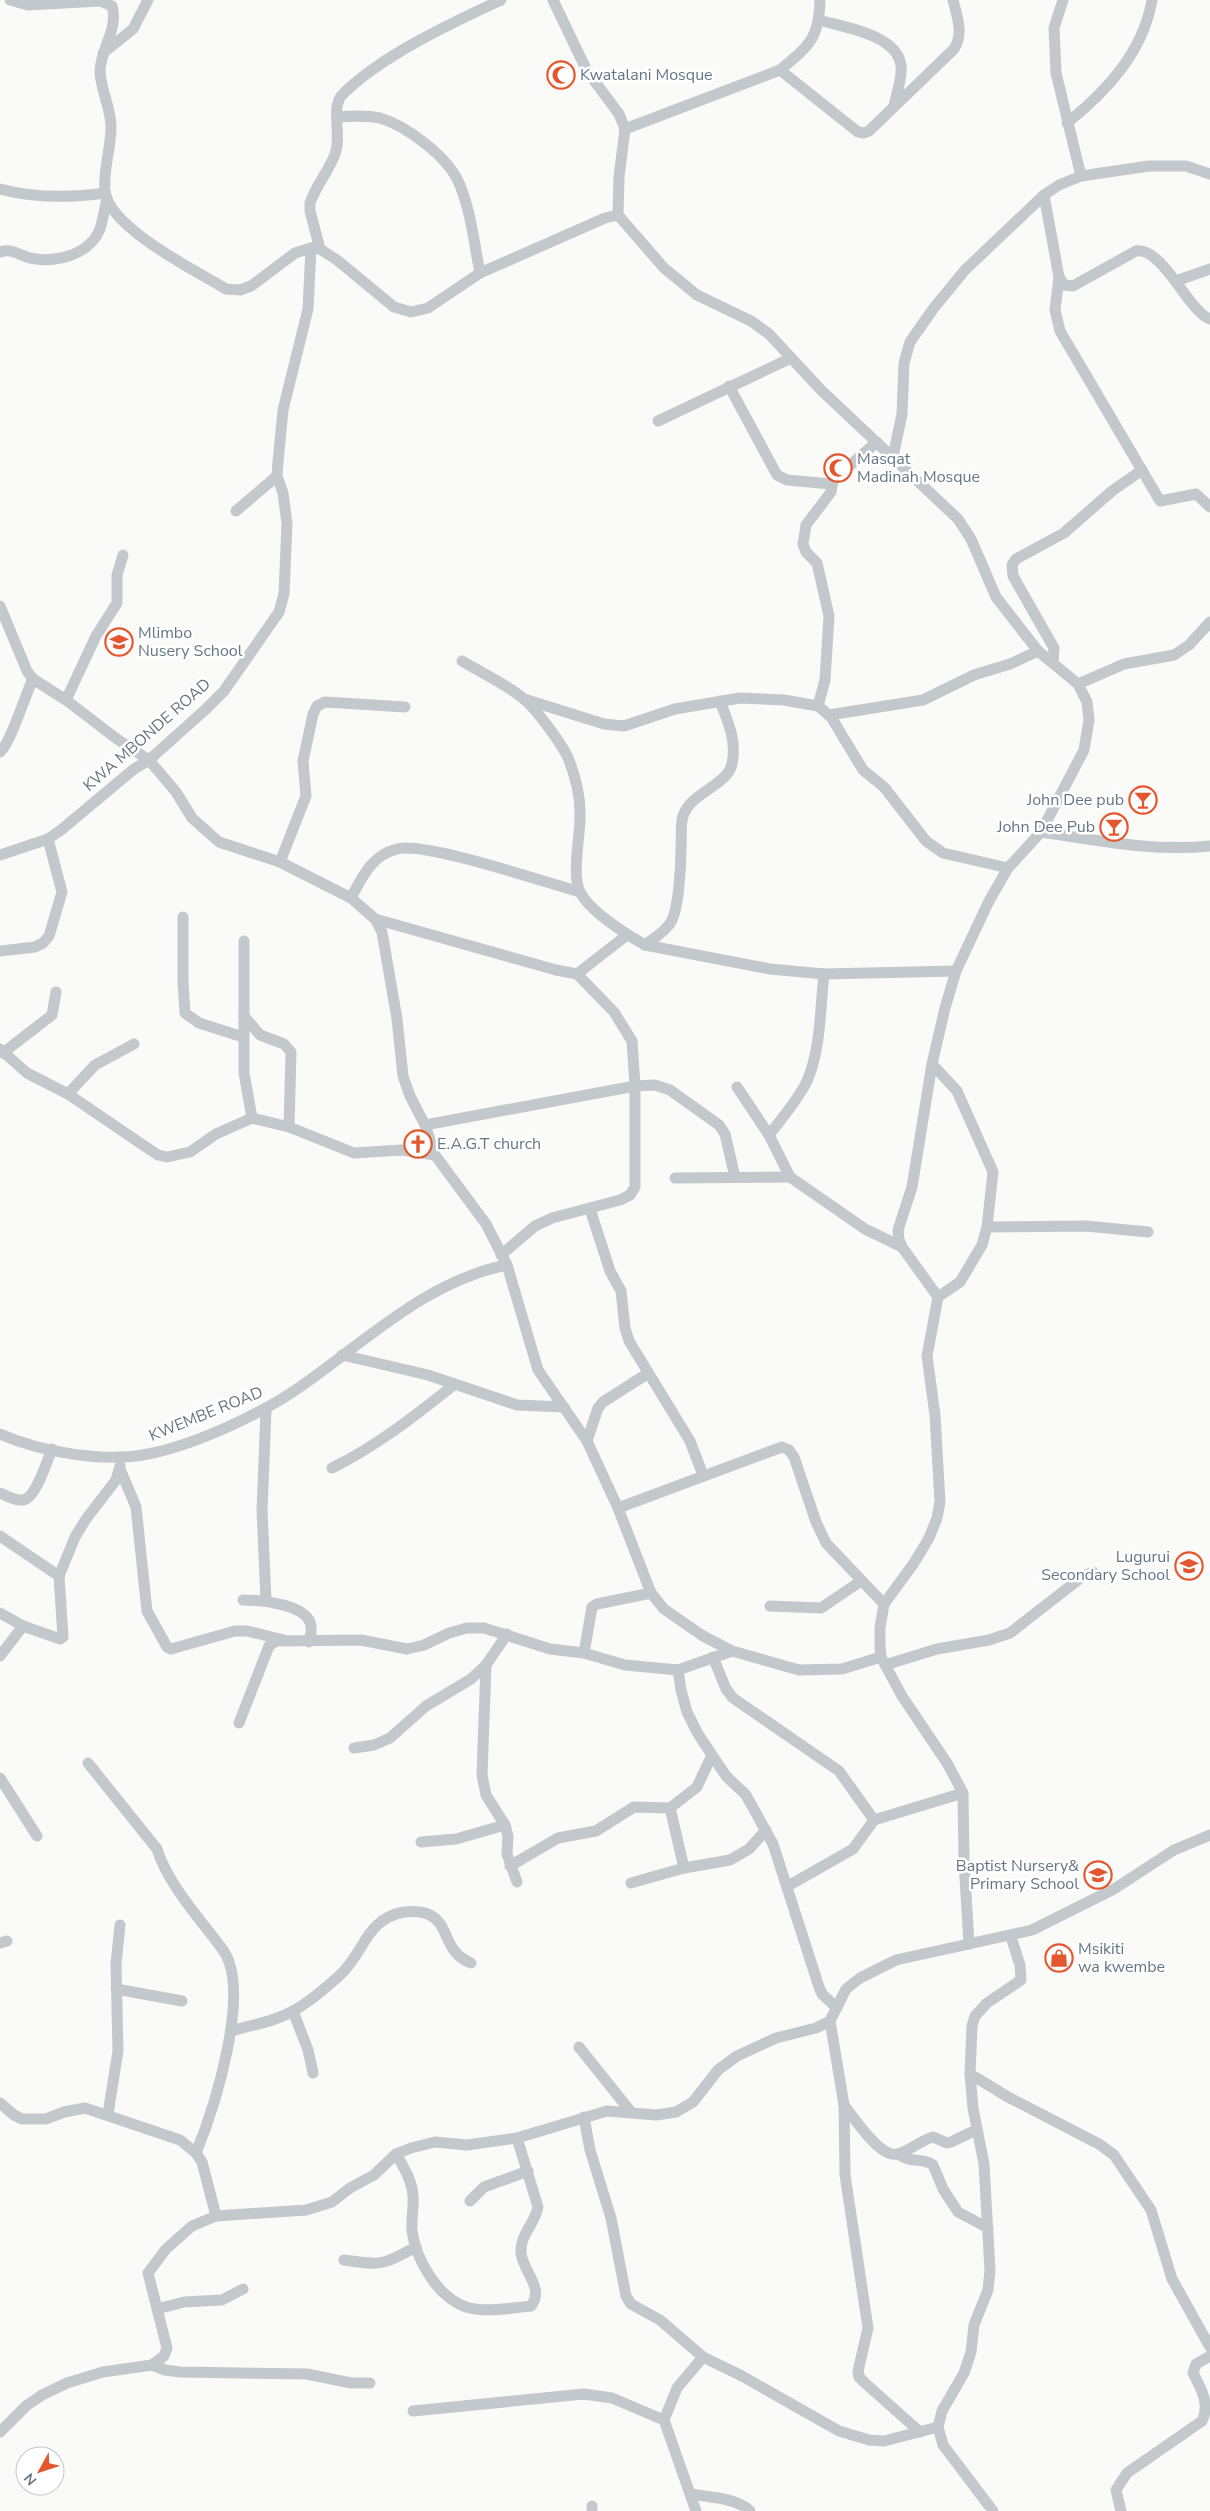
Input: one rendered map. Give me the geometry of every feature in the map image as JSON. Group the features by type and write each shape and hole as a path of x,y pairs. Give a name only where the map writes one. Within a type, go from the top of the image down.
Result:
{"street":[{"path":"0,252 11,250 28,257 48,261 69,257 89,243 99,230 106,196 105,160 111,127 100,71 103,53 114,24 112,3 100,1 28,5 10,0"},
{"path":"103,53 133,29 148,0"},
{"name":"KWA MBONDE ROAD","path":"0,855 48,839 134,769 149,760 224,691 279,612 284,594 287,524 283,493 277,476 283,410 308,308 315,249 310,203 335,154 338,137 337,102 341,96 377,68 460,17 500,0"},
{"path":"553,0 587,71 619,114 625,129 618,177 618,215 670,274 696,295 757,325 769,334 821,390 958,519 971,539 996,597 1038,651 1078,684 1087,702 1089,720 1084,750 1041,832 1008,868 989,901 956,971 945,1008 932,1064 912,1187 898,1230 902,1247 938,1297"},
{"path":"625,129 780,70 815,36 819,20 820,0"},
{"path":"780,70 858,132 864,133 869,131 954,49 958,42 960,31 953,0"},
{"path":"1063,0 1056,20 1054,50 1056,73 1081,176"},
{"path":"1067,123 1096,98 1126,64 1146,22 1152,0"},
{"path":"819,20 874,35 896,55 902,70 894,107"},
{"path":"338,117 369,116 396,125 438,154 450,167 463,194 480,273"},
{"path":"893,457 902,414 904,363 910,342 933,309 965,270 1044,195 1059,184 1081,176 1173,165 1210,174"},
{"path":"0,189 75,197 106,196"},
{"path":"1044,195 1059,277 1055,310 1060,331 1160,501 1196,494 1210,507"},
{"path":"106,196 119,220 153,244 226,289 240,290 251,286 295,253 315,249 352,271 394,307 411,312 428,308 480,273 605,218 618,215"},
{"path":"1059,277 1064,285 1073,286 1136,251 1142,250 1150,254 1176,281 1203,315 1210,318"},
{"path":"1176,281 1210,269"},
{"path":"658,421 791,358"},
{"path":"729,386 777,475 788,480 830,484"},
{"path":"818,706 825,680 829,616 817,563 806,552 804,544 806,525 830,492 830,484 841,471 877,442"},
{"path":"1053,663 1054,648 1013,576 1012,564 1016,559 1064,533 1112,491 1142,470"},
{"path":"236,512 277,476"},
{"path":"66,700 96,636 117,603 117,575 123,555"},
{"path":"0,606 27,671 33,679 66,700 117,739 149,760 203,830 219,842 280,862 351,898 374,919 382,932 397,1019 403,1076 410,1096 425,1125 435,1155 486,1224 504,1260 533,1358 546,1382 587,1441 618,1508 651,1593 676,1620 732,1651 799,1670 842,1669 989,1640 1010,1633 1082,1577 1093,1572"},
{"path":"1078,684 1124,664 1174,655 1189,645 1210,622"},
{"path":"829,715 923,700 974,675 1010,664 1038,651"},
{"path":"462,661 524,699 604,724 624,726 675,709 740,698 784,700 818,706 829,715 863,770 884,787 917,830 934,848 943,853 1008,868"},
{"path":"0,752 8,744 33,679"},
{"path":"524,699 555,736 569,759 576,782 580,812 577,877 580,892"},
{"path":"645,945 664,930 671,922 674,913 681,863 682,819 686,808 693,800 725,776 732,764 734,741 720,701"},
{"path":"280,862 306,796 303,761 313,714 317,706 325,702 405,707"},
{"path":"1041,832 1126,844 1191,848 1210,846"},
{"path":"0,952 35,947 44,943 49,936 62,892 48,839"},
{"path":"351,898 368,867 398,848 413,848 452,856 580,892 601,914 627,935 645,945 770,969 824,974 956,971"},
{"path":"183,917 186,1013 199,1023 243,1037"},
{"path":"374,919 556,970 577,974 614,1012 632,1041 635,1086 635,1187 630,1195 620,1200 552,1218 535,1226 504,1260"},
{"path":"577,974 627,935"},
{"path":"244,941 244,1073 252,1118"},
{"path":"769,1135 799,1094 810,1070 816,1048 824,974"},
{"path":"56,992 52,1015 2,1051 28,1073 68,1094 158,1155 167,1157 190,1152 216,1134 252,1118 263,1119 289,1127 354,1153 401,1150 435,1155"},
{"path":"244,1016 260,1036 284,1044 291,1052 289,1127"},
{"path":"68,1094 95,1064 134,1044"},
{"path":"932,1064 957,1091 993,1172 987,1227 982,1245 970,1270 960,1282 938,1297 927,1356 939,1462 940,1502 937,1518 914,1563 884,1604 880,1628 883,1661 914,1716 947,1763 964,1793 964,1861 969,1944"},
{"path":"425,1125 635,1086 655,1086 670,1090 719,1125 725,1134 734,1177"},
{"path":"737,1088 769,1135 790,1177 865,1229 902,1247"},
{"path":"675,1178 790,1177"},
{"path":"590,1209 610,1271 621,1291 625,1328 629,1340 690,1441 703,1475"},
{"path":"987,1227 1086,1226 1148,1232"},
{"name":"KWEMBE ROAD","path":"0,1434 21,1443 88,1455 120,1463 178,1446 266,1410 428,1295 504,1260"},
{"path":"342,1355 428,1375 517,1405 564,1406"},
{"path":"587,1441 598,1408 603,1402 648,1374"},
{"path":"332,1468 358,1456 415,1416 455,1384"},
{"path":"266,1410 262,1512 266,1600"},
{"path":"618,1508 782,1447 789,1450 794,1457 816,1522 826,1543 884,1604"},
{"path":"0,1493 17,1500 26,1500 33,1494 52,1449"},
{"path":"0,1613 23,1626 60,1639 63,1637 59,1576 75,1537 86,1518 116,1480 120,1463"},
{"path":"120,1463 136,1507 147,1611 167,1647 171,1649 235,1631 247,1631 286,1640 309,1642 362,1640 407,1649 424,1645 449,1633 467,1628 484,1628 550,1649 584,1653 625,1665 678,1670 732,1651"},
{"path":"0,1536 59,1576"},
{"path":"770,1606 821,1608 861,1581"},
{"path":"584,1653 592,1607 597,1604 651,1593"},
{"path":"243,1600 266,1600 294,1609 305,1616 311,1627 309,1642"},
{"path":"0,1656 23,1626"},
{"path":"354,1748 374,1745 390,1738 415,1715 471,1679 486,1664 507,1634"},
{"path":"240,1723 270,1646 276,1642 286,1640"},
{"path":"713,1657 726,1689 733,1698 839,1771 874,1820"},
{"path":"486,1664 482,1776 490,1804 505,1825 508,1836 507,1854 517,1882"},
{"path":"678,1670 680,1690 687,1712 711,1757 726,1776 746,1795 766,1830 780,1862 819,1987 822,1994 837,2008"},
{"path":"510,1866 558,1838 596,1831 634,1807 670,1808 697,1787 711,1757"},
{"path":"88,1763 157,1849 162,1864 202,1926 228,1959 233,2002 231,2031 208,2124 196,2153"},
{"path":"0,1778 37,1836"},
{"path":"788,1886 853,1849 874,1820 964,1793"},
{"path":"670,1808 684,1868"},
{"path":"421,1842 456,1839 505,1825"},
{"path":"632,1883 684,1868 730,1860 749,1849 766,1830"},
{"path":"0,2432 26,2406 42,2395 67,2383 103,2372 152,2365 164,2356 167,2348 148,2273 166,2249 192,2226 216,2216 306,2210 332,2202 350,2188 374,2175 396,2154 435,2142 467,2145 517,2138 608,2111 656,2115 676,2112 692,2102 718,2070 737,2056 776,2038 816,2028 830,2021 846,1989 860,1978 896,1960 1011,1937 1032,1930 1114,1889 1174,1850 1210,1835"},
{"path":"231,2031 277,2018 293,2011 341,1974 356,1957 370,1932 380,1921 395,1914 413,1911 430,1915 438,1922 457,1956 471,1962"},
{"path":"108,2114 118,2052 116,1964 120,1925"},
{"path":"994,2511 943,2445 938,2427 942,2411 964,2373 971,2352 974,2325 988,2290 990,2271 984,2164 976,2130 970,2074 972,2026 975,2016 987,2003 1021,1980 1022,1970 1011,1937"},
{"path":"116,1989 182,2001"},
{"path":"293,2011 308,2050 313,2073"},
{"path":"830,2021 844,2105 845,2175 868,2328 858,2370 865,2383 920,2432"},
{"path":"579,2046 631,2112"},
{"path":"970,2074 1099,2144 1114,2155 1151,2210 1172,2279 1210,2346"},
{"path":"0,2103 22,2119 46,2119 64,2112 85,2108 108,2114 180,2140 196,2153 208,2177 216,2216"},
{"path":"844,2105 876,2145 888,2154 898,2154 933,2137 947,2143 976,2130"},
{"path":"584,2117 593,2164 611,2218 628,2300 638,2310 660,2320 703,2357 742,2376 839,2431 854,2436 884,2441 938,2427"},
{"path":"396,2154 411,2181 414,2197 412,2229 416,2247 428,2273 442,2290 467,2307 500,2309 531,2306 536,2300 537,2293 521,2255 523,2236 536,2216 538,2207 517,2138"},
{"path":"898,2154 912,2162 923,2161 933,2165 943,2189 958,2212 988,2228"},
{"path":"470,2201 484,2187 528,2171"},
{"path":"344,2260 376,2265 388,2262 416,2247"},
{"path":"157,2309 184,2302 222,2300 243,2289"},
{"path":"1120,2511 1116,2490 1127,2473 1202,2421 1208,2413 1209,2405 1193,2373 1196,2364 1210,2356"},
{"path":"696,2511 668,2436 664,2420 677,2388 703,2357"},
{"path":"152,2365 165,2370 180,2372 307,2374 352,2383 370,2383"},
{"path":"413,2411 584,2394 612,2398 664,2420"},
{"path":"691,2494 730,2501 750,2511"}],"place":[{"name":"Kwatalani Mosque","path":"561,75"},
{"name":"Masqat Madinah Mosque","path":"838,468"},
{"name":"Mlimbo Nusery School","path":"119,642"},
{"name":"John Dee pub","path":"1143,800"},
{"name":"John Dee Pub","path":"1114,827"},
{"name":"E.A.G.T church","path":"418,1144"},
{"name":"Lugurui Secondary School","path":"1189,1566"},
{"name":"Baptist Nursery& Primary School","path":"1098,1875"},
{"name":"Msikiti wa kwembe","path":"1059,1958"}]}
